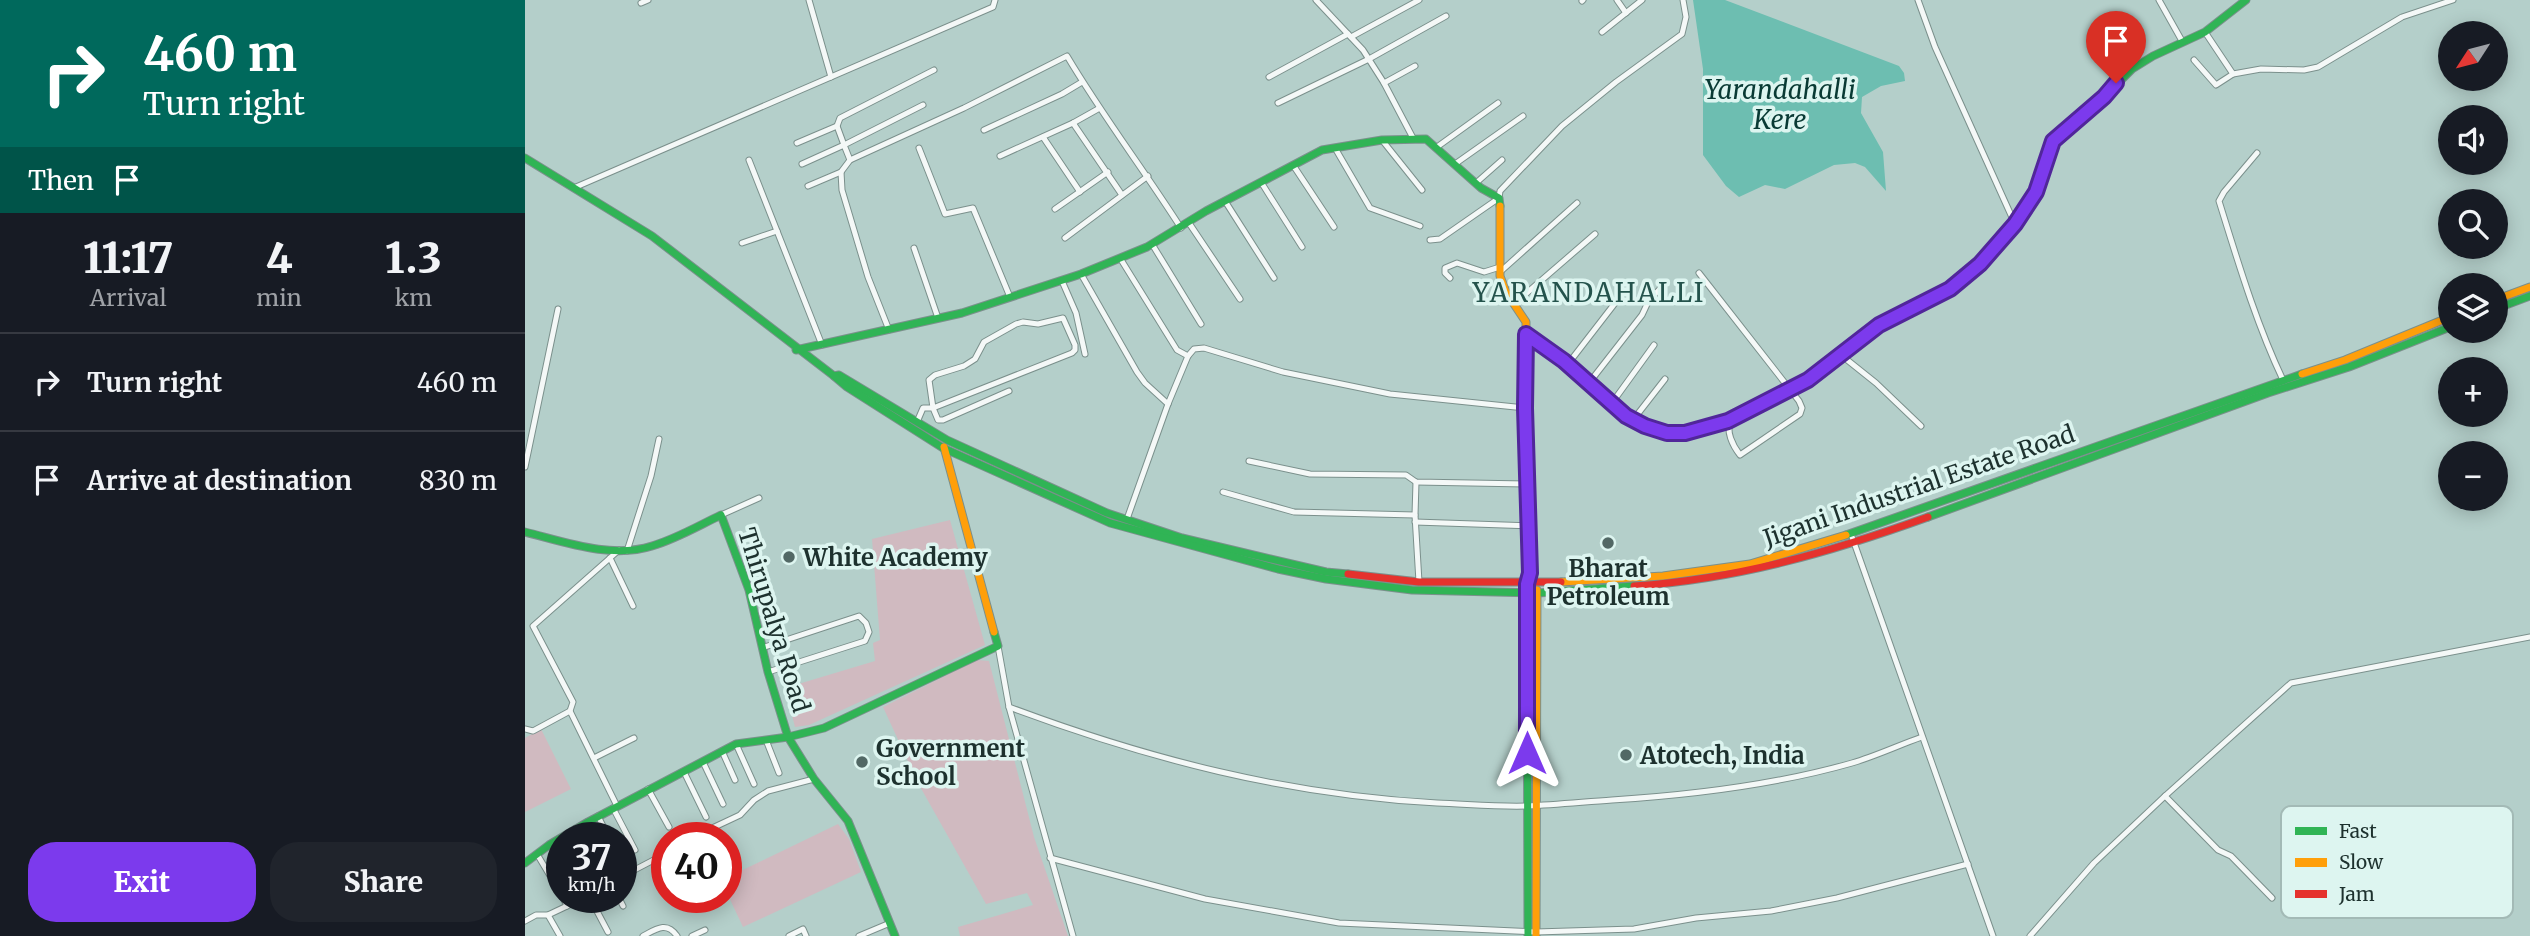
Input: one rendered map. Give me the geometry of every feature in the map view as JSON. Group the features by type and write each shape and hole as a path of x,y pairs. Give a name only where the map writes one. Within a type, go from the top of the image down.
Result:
{"street":[{"path":"641,3 648,0"},
{"path":"809,0 831,77"},
{"path":"576,187 993,7 995,0"},
{"path":"1316,0 1369,59 1413,138"},
{"path":"1269,77 1419,0"},
{"path":"1617,0 1626,13"},
{"path":"1602,32 1643,0"},
{"path":"1532,934 1527,806 1527,589 1530,573 1530,526 1525,408 1526,322 1507,292 1500,269 1500,191 1562,126 1682,34 1686,16 1682,0"},
{"path":"1918,0 1935,47 2015,224"},
{"path":"2159,0 2182,41"},
{"path":"1526,334 1568,364 1633,420 1667,433 1685,433 1731,419 1808,380 1879,325 1950,289 1980,264 2015,224 2036,192 2053,141 2132,69 2204,32 2246,0"},
{"path":"2195,60 2216,85 2233,74 2261,69 2304,70 2318,67 2402,17 2453,0"},
{"path":"1278,103 1369,59 1446,16"},
{"path":"2204,32 2233,74"},
{"path":"808,186 841,172 850,160 964,108 1067,56 1098,108 1148,176 1181,228"},
{"path":"1384,83 1415,66"},
{"path":"797,144 837,125 840,118 934,69"},
{"path":"985,130 1082,82"},
{"path":"1437,147 1498,103"},
{"path":"802,164 923,106"},
{"path":"1000,156 1073,123 1098,108"},
{"path":"1455,164 1523,116"},
{"path":"1073,123 1122,195"},
{"path":"837,125 850,160"},
{"path":"1044,136 1080,192"},
{"path":"796,351 938,318 1081,274 1152,244 1293,164 1335,147 1382,140 1426,139 1490,195 1499,198"},
{"path":"1382,140 1422,190"},
{"path":"1335,147 1370,208 1420,226"},
{"path":"919,148 945,214 973,208 1010,297"},
{"path":"2256,153 2219,201 2270,355 2283,380"},
{"name":"Jigani Industrial Estate Road","path":"525,158 576,187 666,247 796,351 846,387 945,444 1111,523 1278,569 1326,579 1412,590 1527,589 1536,584 1663,576 1750,564 1851,534 2345,360 2438,322"},
{"path":"749,160 822,345"},
{"path":"1476,183 1501,160"},
{"path":"1293,164 1334,226"},
{"path":"841,172 842,190 868,277 889,330"},
{"path":"1055,209 1108,172"},
{"path":"1065,238 1148,176"},
{"path":"1261,182 1302,247"},
{"path":"1430,240 1440,239 1499,198"},
{"path":"1225,201 1274,278"},
{"path":"1450,278 1445,268 1457,263 1483,272 1500,269 1577,203"},
{"path":"1189,223 1240,299"},
{"path":"742,243 777,231"},
{"path":"1514,303 1595,234"},
{"path":"1152,244 1201,324"},
{"path":"914,248 938,318"},
{"path":"1120,258 1177,350 1188,356"},
{"path":"1699,273 1802,408 1800,414 1740,455 1729,431 1731,419"},
{"path":"1081,274 1137,372 1168,404"},
{"path":"1062,281 1076,313 1085,354"},
{"path":"1589,383 1642,315 1649,300 1663,286"},
{"path":"2508,295 2530,287"},
{"path":"2508,304 2530,296"},
{"path":"1568,364 1619,298"},
{"path":"525,467 558,309"},
{"path":"917,422 923,408 933,408 1072,353 1075,345 1063,318 1038,324 1023,322 985,342 975,359 964,366 935,375 929,380 933,408 938,420 1009,391"},
{"name":"Jigani Industrial Estate Road","path":"834,376 839,375 917,422 945,444 1107,513 1182,538 1326,572 1419,582 1527,589 1538,593 1667,584 1753,571 1854,544 2268,393 2349,368 2438,332"},
{"path":"1612,403 1654,345"},
{"path":"1128,519 1168,404 1188,356 1194,349 1204,348 1283,372 1391,394 1525,408"},
{"path":"1841,355 1921,425"},
{"path":"1633,420 1665,379"},
{"path":"622,822 571,711 573,702 533,626 610,558 623,551 651,476 659,439"},
{"path":"945,444 998,646 1009,707 1073,936"},
{"path":"1249,461 1310,474 1406,475 1416,482 1528,484"},
{"path":"1416,482 1415,522 1419,582"},
{"path":"1223,492 1294,512 1415,515"},
{"path":"525,532 623,551 645,549 759,498"},
{"name":"Thirupalya Road","path":"722,514 749,590 768,672 788,737 814,779 848,821 895,936"},
{"path":"1415,522 1530,526"},
{"path":"1851,534 1993,936"},
{"path":"610,558 633,606"},
{"path":"1530,573 1538,593 1537,805 1532,934"},
{"path":"762,648 859,616 866,622 869,632 865,640 768,672"},
{"path":"2030,936 2094,863 2291,683 2530,637"},
{"path":"590,822 736,744 788,737 824,728 998,646"},
{"path":"1009,707 1088,736 1176,762 1249,779 1347,795 1417,802 1527,806 1672,797 1764,782 1852,762 1922,737"},
{"path":"525,729 533,731 571,711"},
{"path":"594,758 634,738"},
{"path":"766,740 779,773"},
{"path":"736,744 754,784"},
{"path":"722,751 735,780"},
{"path":"703,762 723,804"},
{"path":"684,772 706,817"},
{"path":"725,822 740,815 754,800 768,791 814,779"},
{"path":"648,789 666,822"},
{"path":"2165,796 2218,850 2231,856 2271,898"},
{"path":"598,817 601,822"},
{"path":"525,863 546,848"},
{"path":"537,854 546,869"},
{"path":"1050,858 1206,900 1339,923 1532,934 1634,929 1696,918 1771,911 1837,898 1968,864"},
{"path":"525,921 536,915 552,913"},
{"path":"598,913 608,932"},
{"path":"548,915 560,936"},
{"path":"859,936 890,923"},
{"path":"643,936 664,927 671,928 677,936"},
{"path":"880,927 884,936"},
{"path":"789,936 803,929 806,936"},
{"path":"692,936 705,930"}],"shaded area":[{"path":"950,520 985,645 809,725 795,727 785,688 875,661 873,643 880,640 872,539"},
{"path":"977,660 989,661 1034,837 1068,936 960,936 958,927 1033,905 1027,893 986,904 918,783 883,707"},
{"path":"541,729 571,789 525,812 525,738"},
{"path":"838,824 849,839 861,872 743,927 736,913 742,913 742,870"}],"water":[{"name":"Yarandahalli Kere","path":"1693,0 1725,0 1899,66 1905,81 1881,86 1862,97 1861,113 1883,152 1886,191 1865,167 1855,163 1834,165 1785,189 1765,185 1739,197 1726,186 1703,155 1703,69"}],"traffic: fast":[{"path":"1526,334 1564,361 1625,416 1645,426 1667,434 1685,433 1728,421 1808,380 1879,325 1950,289 1980,264 2015,224 2036,192 2053,141 2132,69 2153,56 2205,32 2246,0"},
{"path":"796,350 962,313 1081,274 1147,247 1206,211 1322,150 1382,140 1426,139 1481,188 1499,198 1500,206"},
{"path":"525,158 652,236 834,376 839,375 947,440 1107,513 1182,538 1326,572 1348,574"},
{"path":"2508,304 2530,296"},
{"path":"1928,517 2268,393 2349,367 2438,332"},
{"path":"1846,535 2302,374"},
{"path":"834,376 943,448 1110,523 1278,569 1326,579 1412,590 1538,593 1634,586"},
{"path":"1526,439 1530,573"},
{"path":"525,532 588,548 636,550 670,540 721,515 749,590 768,672 788,737 814,779 848,821 895,936"},
{"path":"1528,936 1527,584 1530,573 1531,576"},
{"path":"525,863 588,822 736,744 788,737 824,728 998,646 994,632"}],"traffic: slow":[{"path":"1500,206 1500,276 1506,292 1526,322 1526,439"},
{"path":"2508,295 2530,287"},
{"path":"2302,374 2345,360 2438,322"},
{"path":"944,447 994,632"},
{"path":"1561,582 1663,576 1750,564 1846,535"},
{"path":"1536,936 1537,590"}],"traffic: jam":[{"path":"1634,586 1710,577 1783,562 1856,542 1928,517"},
{"path":"1348,574 1419,582 1561,582"}],"place":[{"name":"Bharat Petroleum","path":"1608,543"},
{"name":"White Academy","path":"789,557"},
{"name":"Atotech, India","path":"1626,755"},
{"name":"Government School","path":"862,762"}],"district":[{"name":"YARANDAHALLI","path":"1589,292"}],"route":[{"path":"1527,753 1527,584 1530,573 1530,526 1525,408 1526,334 1551,350 1626,416 1645,426 1667,433 1685,433 1728,421 1808,380 1879,325 1950,289 1980,264 2015,224 2036,192 2053,141 2104,97 2116,83"}]}
